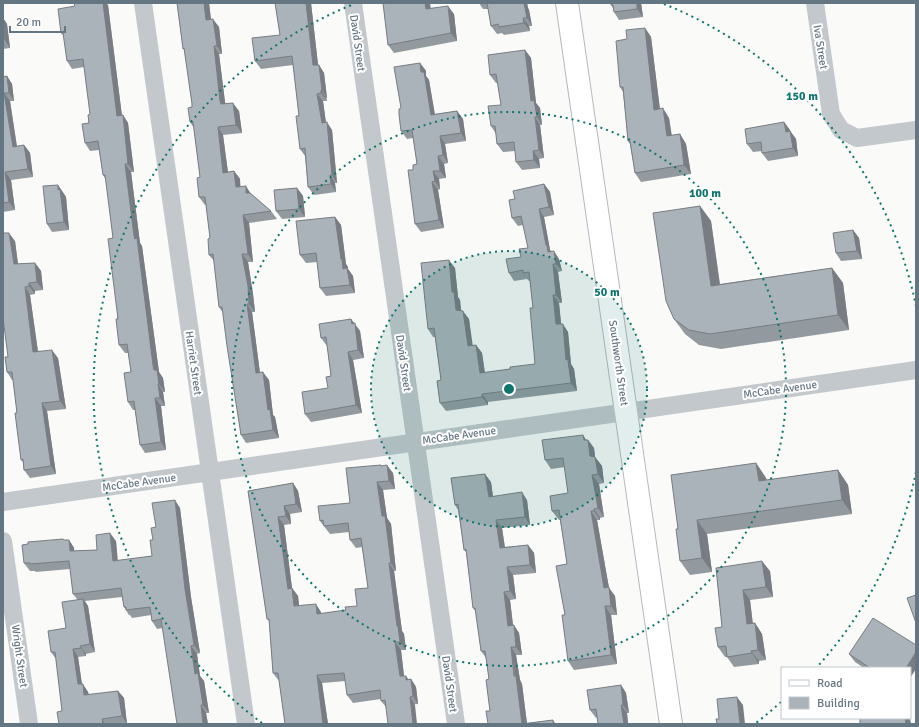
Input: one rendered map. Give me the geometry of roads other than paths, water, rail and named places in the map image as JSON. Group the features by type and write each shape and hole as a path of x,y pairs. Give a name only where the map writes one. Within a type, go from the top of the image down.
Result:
{"main road":[{"name":"Southworth Street","path":"567,3 671,724"}],"street":[{"name":"Harriet Street","path":"143,3 246,724"},
{"name":"David Street","path":"353,3 456,724"},
{"name":"Iva Street","path":"815,3 831,114 841,130 857,138 916,130"},
{"name":"McCabe Avenue","path":"3,502 916,370"},
{"name":"Wright Street","path":"3,541 29,724"}]}
